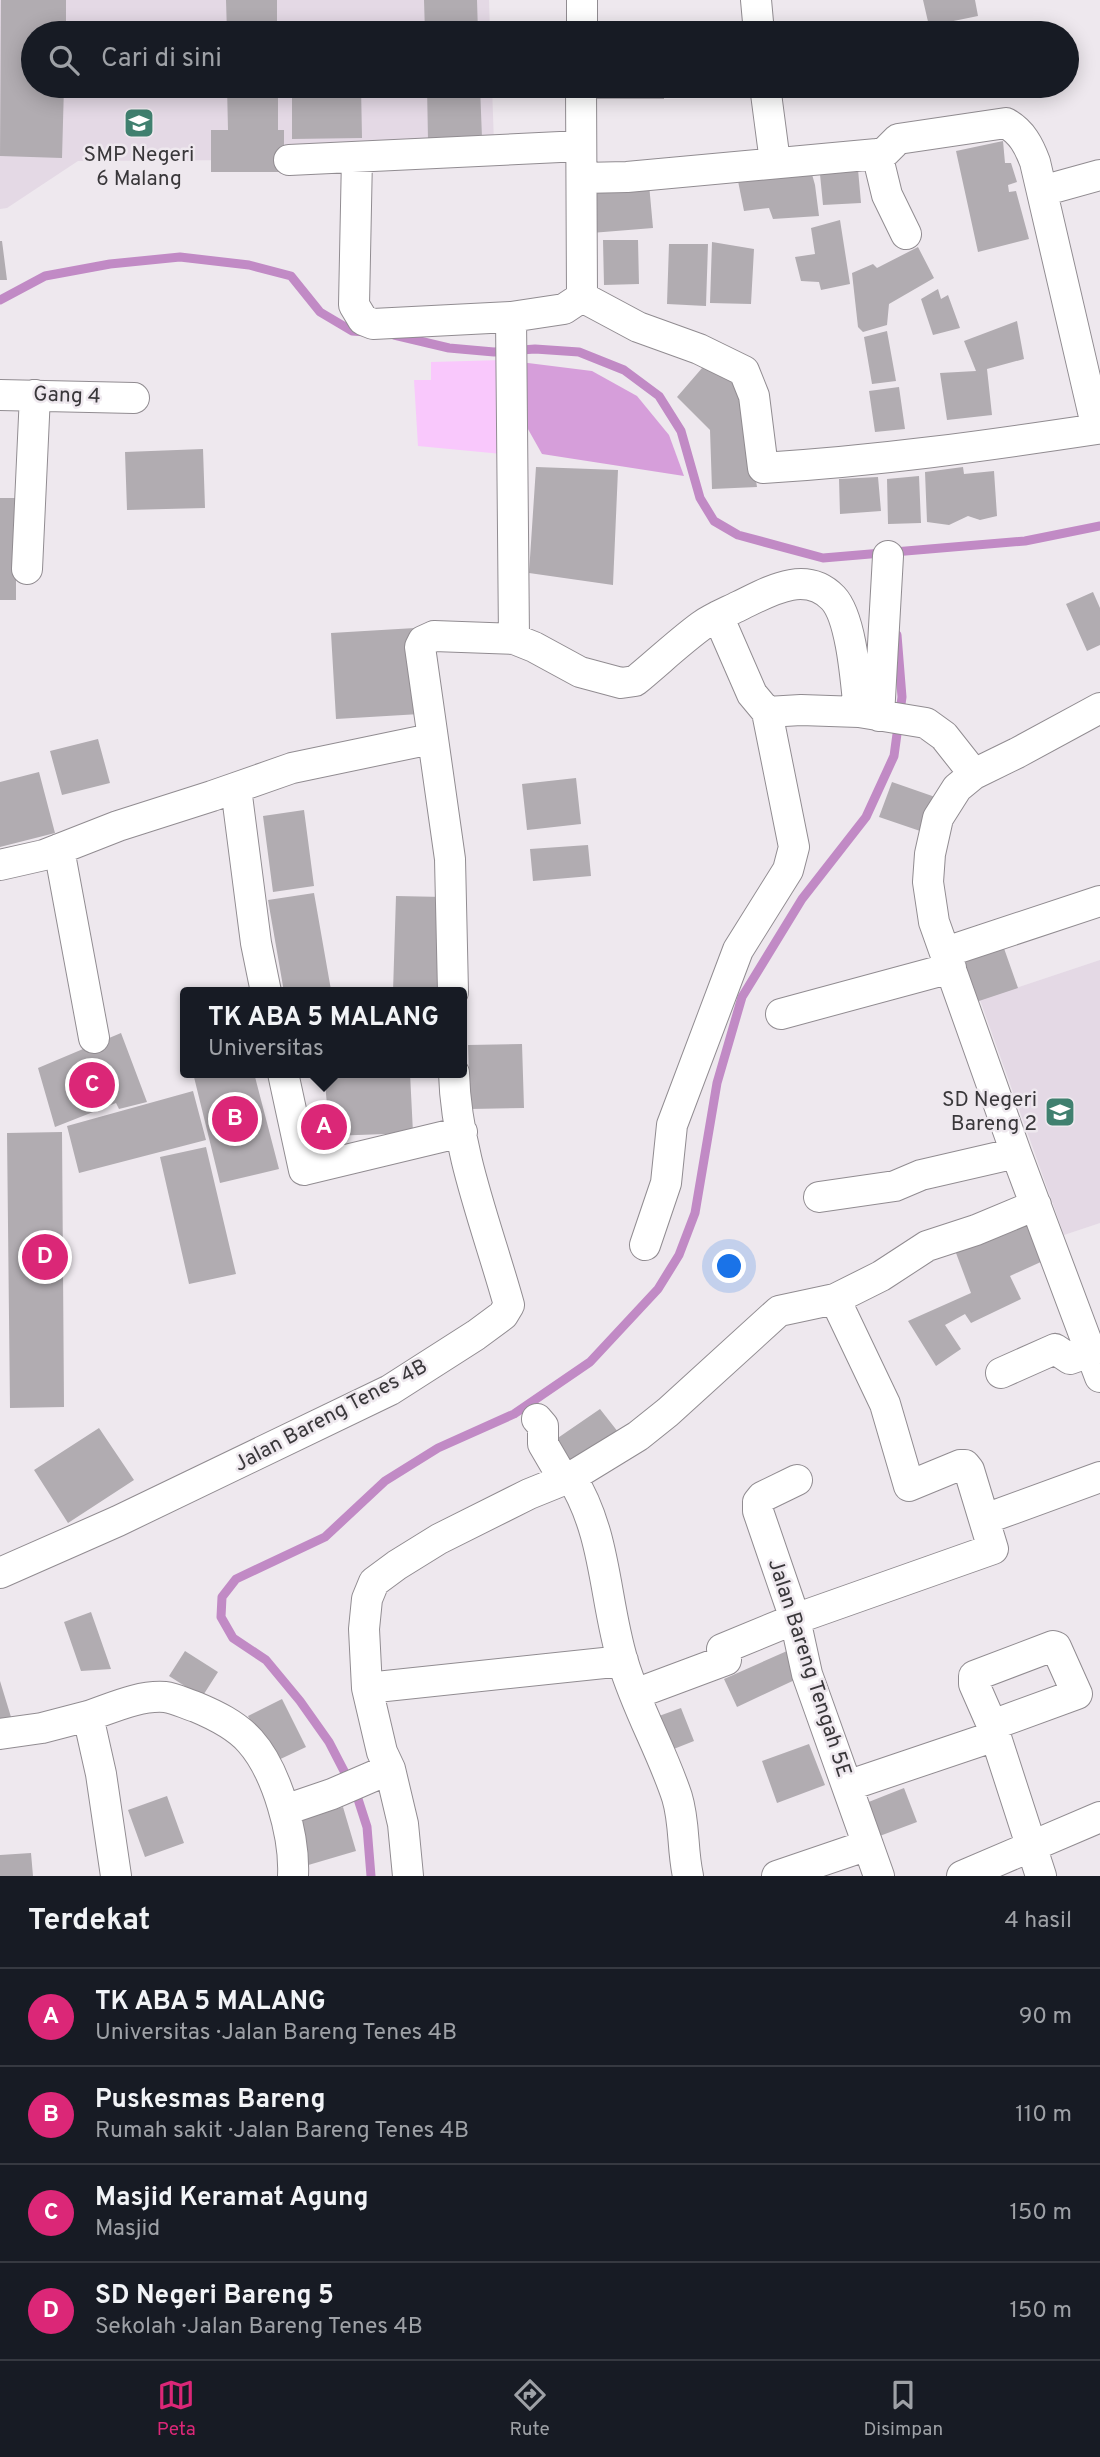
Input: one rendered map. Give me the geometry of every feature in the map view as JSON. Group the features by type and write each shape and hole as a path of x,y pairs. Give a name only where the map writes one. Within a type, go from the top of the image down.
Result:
{"street":[{"path":"582,0 582,21"},
{"path":"756,0 758,21"},
{"path":"581,98 582,298"},
{"path":"767,98 775,162"},
{"path":"582,178 627,177 877,154 885,152 898,139 1006,123 1014,128 1029,146 1090,351 1097,429 886,459 763,468 754,396 744,371 699,349 638,327 582,298"},
{"path":"289,160 581,146"},
{"path":"877,154 887,195 906,234"},
{"path":"357,157 354,305 363,320 373,324 511,325 564,309 582,298"},
{"path":"1042,191 1100,175"},
{"path":"511,325 514,639"},
{"name":"Gang 4","path":"0,395 134,398"},
{"path":"27,569 35,395"},
{"path":"885,717 888,556"},
{"path":"453,987 450,859 431,739 420,646 423,641 434,636 514,639 580,672 621,683 635,681 695,630 786,584 806,583 821,589 837,604 885,717"},
{"path":"645,1245 666,1183 672,1125 738,950 788,870 794,847 767,712 752,694 718,617"},
{"path":"1095,1365 934,922 928,882 930,855 938,818 957,788 974,774 1100,708"},
{"path":"767,712 802,710 926,723 944,736 974,774"},
{"path":"0,865 20,862 118,825 292,768 431,739"},
{"path":"236,788 256,943 265,987"},
{"path":"59,849 94,1038"},
{"path":"781,1014 948,960 1100,901"},
{"path":"284,1078 304,1170 462,1132"},
{"name":"Jalan Bareng Tenes 4B","path":"0,1573 142,1510 390,1390 503,1315 509,1305 470,1171 455,1078"},
{"path":"820,1197 895,1186 920,1175 1016,1153"},
{"path":"408,1876 403,1824 367,1688 363,1629 367,1599 374,1582 439,1539 568,1478 638,1436 779,1311 835,1299 881,1276 927,1246 976,1230 1036,1205"},
{"path":"635,1694 726,1660 722,1649 795,1619 993,1549 969,1470 965,1465 909,1486 885,1404 835,1299"},
{"path":"1001,1373 1055,1349 1070,1359 1095,1365"},
{"path":"537,1419 543,1426 544,1444 582,1495 596,1532 623,1661 677,1797 685,1830 684,1857 688,1876"},
{"path":"985,1519 1100,1476"},
{"name":"Jalan Bareng Tengah 5E","path":"797,1480 762,1497 758,1502 758,1511 795,1619 807,1674 879,1876"},
{"path":"847,1786 993,1730 1077,1694 1054,1646 974,1676 974,1684 993,1730 1041,1876"},
{"path":"367,1688 623,1661"},
{"path":"0,1734 41,1728 145,1698 167,1697 206,1711 231,1725 250,1741 271,1774 285,1810 293,1876"},
{"path":"88,1716 101,1774 116,1876"},
{"path":"285,1810 332,1794 390,1769"},
{"path":"962,1876 1100,1817"},
{"path":"777,1876 868,1845"}],"shaded area":[{"name":"SMP Negeri 6 Malang","path":"0,0 489,0 490,21 21,21 21,98 492,98 494,144 278,160 78,161 7,208 0,209"},
{"path":"503,360 502,454 418,446 414,380 431,380 431,362"},
{"path":"520,362 592,371 637,396 669,435 684,476 542,454 524,422"},
{"name":"SD Negeri Bareng 2","path":"1100,960 1100,1223 1064,1235 980,1000"}],"building":[{"path":"1,0 66,0 66,21 21,21 21,98 64,98 62,158 0,156"},
{"path":"226,0 277,0 277,21 227,21"},
{"path":"424,0 477,0 478,21 425,21"},
{"path":"923,0 975,0 978,16 954,21 928,21"},
{"path":"227,98 278,98 278,130 284,130 284,172 211,172 211,130 228,130"},
{"path":"292,98 361,98 362,138 292,139"},
{"path":"427,98 480,98 482,138 428,140"},
{"path":"590,98 664,98 664,99"},
{"path":"1003,141 1005,163 1011,163 1017,182 1008,185 1009,192 1016,191 1029,239 978,252 956,151"},
{"path":"857,158 861,203 823,205 819,164"},
{"path":"810,167 819,216 773,219 769,208 744,211 736,171"},
{"path":"649,184 653,228 591,233 587,189"},
{"path":"840,220 850,284 821,290 819,282 801,281 795,257 815,254 811,228"},
{"path":"603,240 638,240 639,284 604,285"},
{"path":"2,241 7,280 0,280"},
{"path":"712,242 754,249 751,304 710,303"},
{"path":"669,244 708,244 706,306 667,304"},
{"path":"918,247 934,278 889,304 887,325 863,332 858,327 852,273 873,264 877,268"},
{"path":"938,289 941,299 948,295 960,328 933,335 921,299"},
{"path":"1017,321 1024,359 987,369 992,415 947,420 940,373 976,371 964,341"},
{"path":"887,331 896,381 872,384 864,337"},
{"path":"709,360 743,393 757,487 712,489 710,430 677,397"},
{"path":"899,387 905,429 875,432 869,391"},
{"path":"203,449 205,508 127,510 125,452"},
{"path":"536,467 618,470 613,585 529,573"},
{"path":"963,467 964,474 994,471 997,516 980,520 968,516 949,525 927,522 925,472"},
{"path":"919,476 921,523 888,524 887,479"},
{"path":"878,477 881,511 840,514 839,479"},
{"path":"0,498 16,498 16,600 0,600"},
{"path":"1093,592 1100,608 1100,645 1087,651 1066,604"},
{"path":"415,628 420,714 336,719 331,633"},
{"path":"98,739 110,783 62,795 50,751"},
{"path":"39,772 55,833 0,847 0,782"},
{"path":"576,778 581,824 527,830 522,784"},
{"path":"892,782 938,798 926,833 879,817"},
{"path":"304,810 314,886 273,892 263,816"},
{"path":"588,845 591,876 533,881 530,849"},
{"path":"314,893 330,987 283,987 268,900"},
{"path":"396,896 444,897 442,987 393,987"},
{"path":"1000,937 1018,988 970,1004 952,954"},
{"path":"121,1033 147,1102 119,1109 116,1103 55,1127 38,1068"},
{"path":"522,1044 524,1108 470,1109 468,1045"},
{"path":"194,1078 255,1078 279,1169 220,1183"},
{"path":"324,1078 410,1078 413,1133 330,1136"},
{"path":"193,1091 206,1140 79,1173 67,1126"},
{"path":"297,1112 318,1114 336,1160 308,1163"},
{"path":"62,1132 64,1407 10,1408 7,1133"},
{"path":"206,1147 236,1274 189,1284 160,1157"},
{"path":"1026,1220 1043,1261 1010,1276 1021,1299 971,1323 965,1314 945,1325 961,1349 936,1366 908,1321 971,1293 953,1245"},
{"path":"600,1409 622,1437 566,1473 549,1444"},
{"path":"99,1428 134,1480 68,1523 34,1470"},
{"path":"91,1612 111,1669 81,1671 64,1622"},
{"path":"185,1651 218,1672 202,1697 169,1676"},
{"path":"787,1651 799,1678 737,1707 724,1679"},
{"path":"0,1681 11,1717 0,1720"},
{"path":"282,1699 306,1747 272,1763 248,1716"},
{"path":"681,1708 694,1741 661,1754 648,1720"},
{"path":"809,1744 825,1785 777,1803 762,1761"},
{"path":"904,1788 917,1822 869,1840 856,1807"},
{"path":"167,1796 184,1843 145,1857 128,1810"},
{"path":"343,1807 356,1851 305,1866 291,1822"},
{"path":"31,1853 33,1876 0,1876 0,1855"}],"waterway":[{"path":"0,300 45,276 110,264 180,257 249,265 291,276 320,312 352,331 366,332"},
{"path":"394,335 449,348 494,352 535,349 579,352 624,370 659,396 681,431 700,498 714,521 738,535 823,558 1025,541 1100,526"},
{"path":"371,1876 367,1827 357,1796 329,1742 266,1660 233,1638 221,1617 222,1597 236,1579 325,1537 385,1481 438,1448 514,1414 590,1362 658,1289 679,1255 695,1213 717,1083 742,997 802,899 866,817 894,756 902,697 897,635"}],"place":[{"name":"SMP Negeri 6 Malang","path":"139,123"},
{"name":"Masjid Keramat Agung","path":"92,1085"},
{"name":"SD Negeri Bareng 2","path":"1060,1112"},
{"name":"Puskesmas Bareng","path":"235,1119"},
{"name":"TK ABA 5 MALANG","path":"324,1127"},
{"name":"SD Negeri Bareng 5","path":"45,1257"}]}
